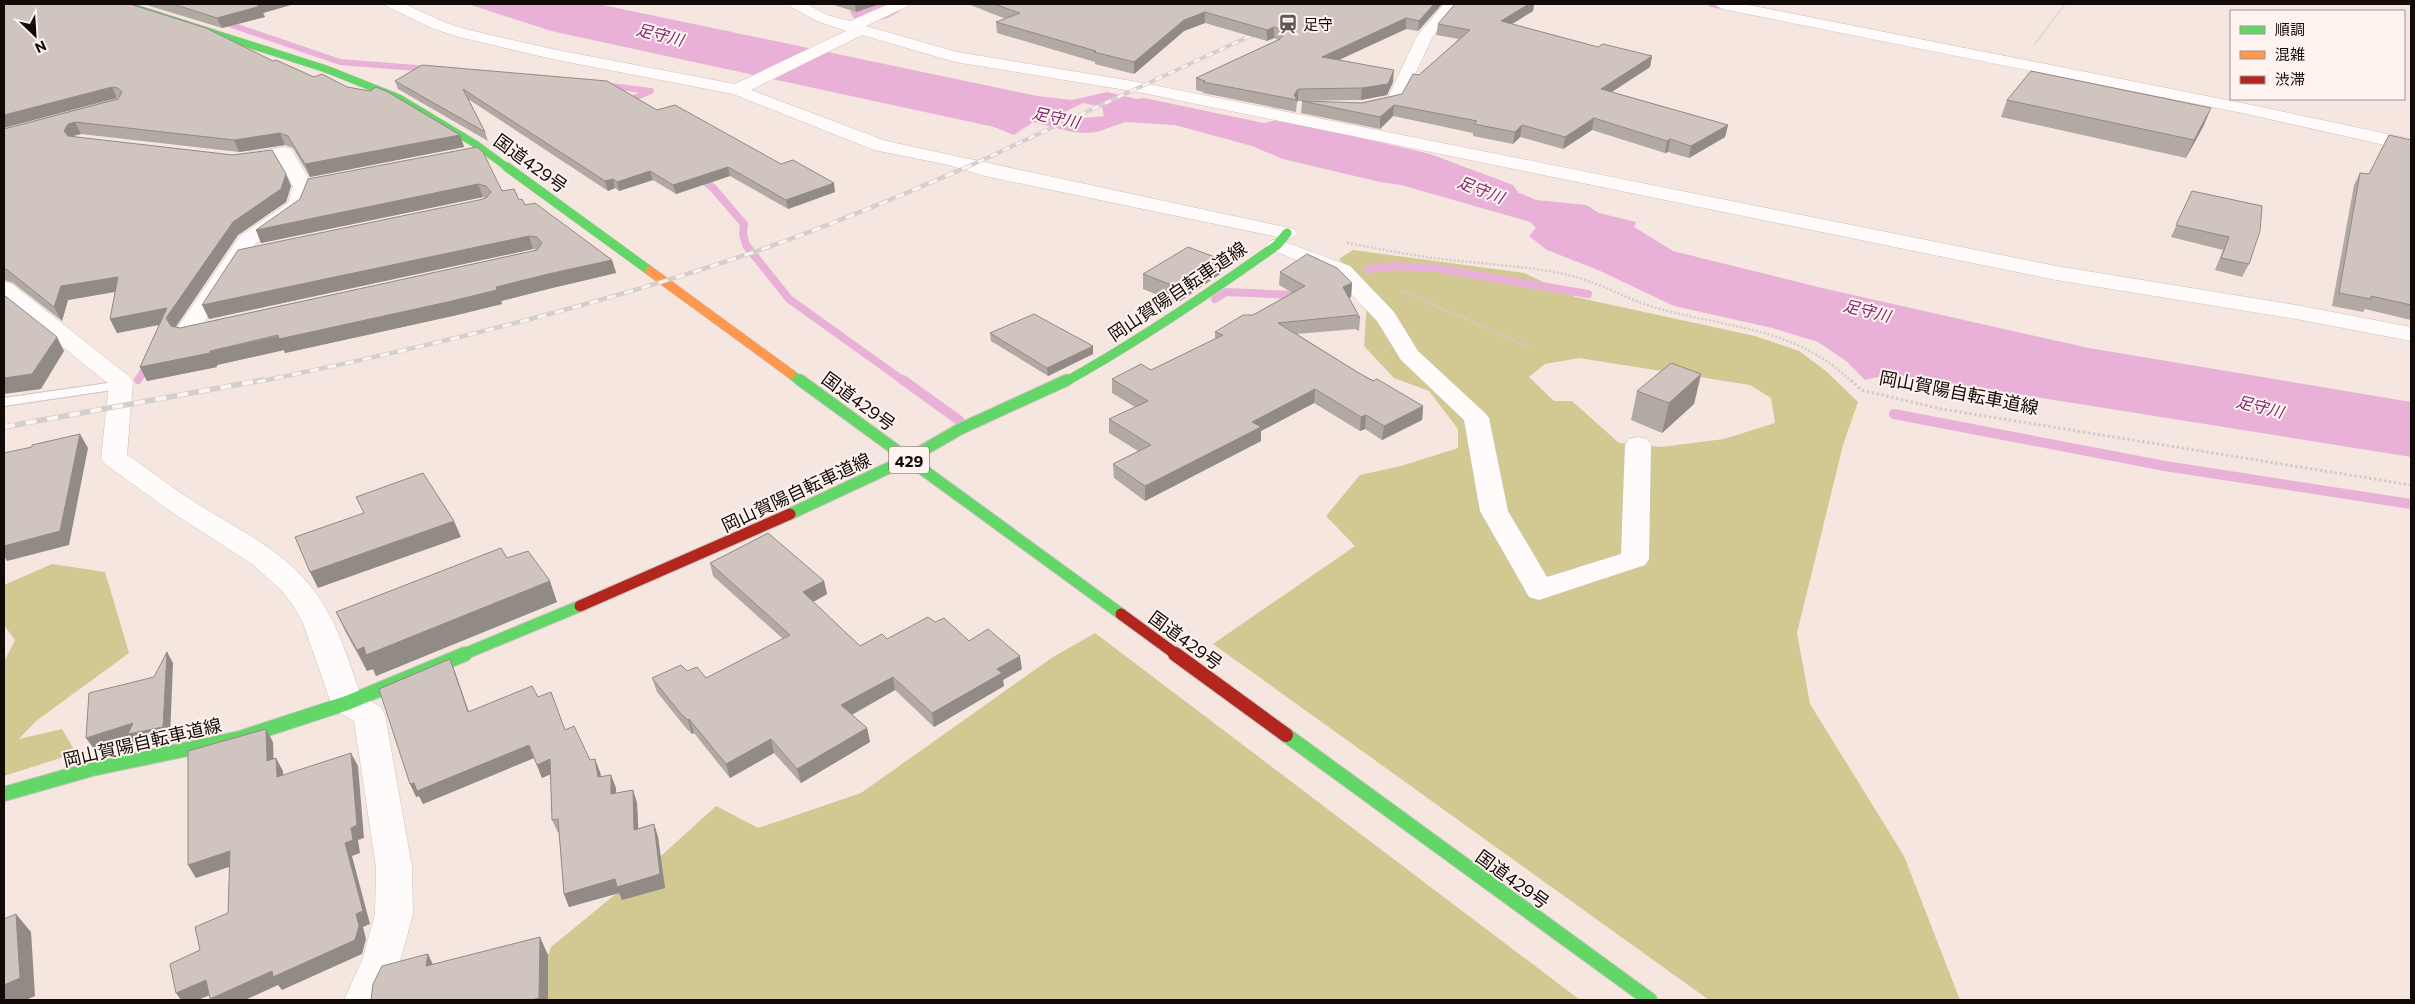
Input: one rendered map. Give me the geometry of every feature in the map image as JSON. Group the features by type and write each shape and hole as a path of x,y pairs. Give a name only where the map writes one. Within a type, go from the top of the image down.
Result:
{"main road":[{"name":"国道429号","path":"123,4 326,69 399,98 485,151 1650,1000"},
{"name":"岡山賀陽自転車道線","path":"4,794 92,769 240,738 347,703 663,572 785,518 908,459 960,430 1064,382 1122,350 1199,301 1282,239"}],"street":[{"path":"393,4 440,26 465,34 552,54 740,89 881,146 953,160 984,170 1147,202 1282,239 1342,271 1386,317 1408,355 1476,418 1494,511 1539,590 1635,559 1638,446"},
{"path":"796,4 809,13 853,31 955,58 1216,103 2056,274 2296,312 2411,334"},
{"path":"740,89 901,4"},
{"path":"1350,109 1380,106 1395,100 1418,48 1432,24 1452,4"},
{"path":"1722,4 2247,109 2411,145"},
{"path":"1169,94 1195,82"},
{"path":"1216,103 1321,107"},
{"path":"456,156 485,151"},
{"path":"215,326 186,332 247,240 297,206 313,184 284,153 239,160 220,157"},
{"path":"236,257 265,251"},
{"path":"4,289 121,382 114,458 180,505 225,531 277,568 304,598 325,638 347,703 369,715 394,867 394,914 382,958 364,1000"}],"lane":[{"path":"4,402 121,385"}],"path":[{"path":"2020,64 2064,4"},
{"name":"岡山賀陽自転車道線","path":"1282,239 1432,258 1525,267 1570,275 1659,309 1769,334 1794,342 1815,352 1841,371 1861,390 1941,409 2411,485"},
{"path":"1395,288 1529,347"}],"shaded area":[{"path":"1353,250 1524,273 1575,297 1755,336 1799,351 1826,371 1858,402 1843,445 1797,633 1810,704 1904,856 1960,1000 1709,1000 1213,644 1355,546 1326,516 1360,475 1401,466 1458,448 1458,429 1429,391 1394,378 1364,346 1368,287 1339,259","holes":["1579,358 1750,385 1771,398 1775,423 1724,439 1662,447 1619,443 1572,401 1554,401 1529,377 1545,364"]},
{"path":"52,564 105,572 129,653 36,721 19,739 62,729 76,753 4,776 4,662 15,640 4,625 4,585"},
{"path":"1095,633 1580,1000 533,1000 551,947 650,866 716,806 758,828 861,793 1053,657"}],"water":[{"path":"468,4 598,4 1037,96 1072,100 1107,92 1360,143 1374,149 1362,153 1364,157 1400,164 1424,164 1463,171 1480,177 1488,185 1505,187 1536,200 1586,205 1599,213 1636,222 1634,227 1673,251 1822,288 2089,348 2411,402 2411,457 1891,374 1865,380 1846,361 1818,342 1772,328 1674,306 1598,270 1547,250 1529,236 1536,228 1530,222 1401,185 1380,182 1283,159 1252,146 1175,125 1125,122 1097,132 1086,133 1072,132 1033,122 1014,135 994,127 551,31","holes":["1083,103 1102,107 1104,116 1084,118 1065,112"]}],"building":[{"path":"4,4 130,4 206,28 273,61 276,60 314,77 322,74 347,87 370,91 376,87 388,92 460,135 305,164 288,136 280,133 234,140 75,122 68,124 64,131 68,136 233,155 272,150 286,174 281,189 233,222 166,318 171,326 180,328 537,250 542,243 537,237 529,236 202,305 238,250 479,200 486,198 491,192 486,186 478,184 256,230 300,199 308,179 477,147 483,152 502,191 514,189 519,200 522,199 525,205 535,203 612,260 496,287 497,290 452,301 279,339 278,335 210,351 210,353 140,367 167,308 110,319 118,277 61,286 54,307 4,268 4,129 118,99 122,92 118,88 112,87 4,115"},
{"path":"173,4 254,4 261,6 217,18"},
{"path":"994,4 1434,4 1419,21 1406,18 1322,57 1394,70 1388,84 1362,88 1298,89 1294,95 1297,100 1203,82 1205,81 1196,78 1280,39 1284,34 1280,29 1274,27 1267,30 1205,12 1184,20 1134,62 1094,52 1096,51 996,22 1020,13"},
{"path":"1455,4 1529,4 1501,21 1598,47 1603,44 1652,56 1601,89 1728,125 1691,146 1670,139 1667,141 1594,118 1565,137 1522,125 1515,132 1474,124 1477,121 1394,105 1380,117 1302,101 1362,103 1402,94 1413,74 1419,75 1470,30 1438,24"},
{"path":"422,65 607,81 657,110 675,105 781,164 793,160 834,183 786,200 728,167 673,185 650,171 617,182 613,179 605,181 463,89 485,132 395,81"},
{"path":"2031,71 2211,108 2194,140 2007,100"},
{"path":"2389,135 2411,140 2411,305 2371,296 2371,299 2339,293 2360,173 2369,174"},
{"path":"2192,191 2262,206 2260,231 2249,264 2221,258 2229,237 2176,225"},
{"path":"1188,247 1220,259 1177,287 1143,274"},
{"path":"1307,254 1337,268 1352,283 1343,287 1360,318 1356,315 1278,323 1359,373 1373,381 1377,379 1423,406 1384,426 1366,415 1361,417 1315,389 1252,422 1261,427 1145,486 1113,464 1151,445 1109,419 1148,401 1112,379 1141,364 1151,370 1223,335 1215,332 1243,315 1253,315 1305,286 1280,272"},
{"path":"4,295 57,337 32,374 4,378"},
{"path":"1034,314 1093,346 1047,368 990,333"},
{"path":"1671,363 1701,374 1669,403 1637,391"},
{"path":"80,434 60,531 4,546 4,453"},
{"path":"423,473 454,521 310,572 295,537 364,513 356,497"},
{"path":"768,533 824,581 803,592 860,646 882,634 887,639 928,617 935,622 944,618 969,641 988,629 1020,656 997,669 1002,673 932,713 893,677 841,705 867,728 797,769 771,739 726,764 652,678 681,665 687,671 697,667 706,678 790,635 710,563"},
{"path":"501,548 507,558 528,551 550,581 366,655 364,647 357,650 336,612"},
{"path":"167,652 163,727 128,734 133,723 86,738 89,693 154,677"},
{"path":"450,659 468,712 532,686 538,697 551,692 565,730 574,726 590,760 595,759 598,777 611,775 611,794 633,790 634,830 654,824 660,874 617,887 615,879 564,894 558,819 552,820 550,759 537,765 529,745 417,791 414,783 410,784 379,689"},
{"path":"266,729 267,761 276,758 277,777 351,753 357,825 351,828 353,840 345,843 363,911 356,914 359,926 355,940 273,977 272,971 210,999 206,980 176,993 170,964 200,950 195,927 228,913 230,851 188,865 188,751"},
{"path":"16,914 20,978 4,985 4,919"},
{"path":"540,937 539,998 531,1000 371,1000 373,984 382,966 428,954 426,966"}],"waterway":[{"path":"868,12 889,4"},
{"path":"1711,4 1727,7"},
{"path":"220,21 340,62 429,69"},
{"path":"602,85 651,91 624,102"},
{"name":"足守川","path":"1280,132 1414,163 1497,195"},
{"path":"698,176 713,188 744,224 743,234 746,245 789,299 905,382"},
{"path":"1368,269 1395,266 1435,268 1588,294"},
{"path":"1215,299 1226,292 1293,295 1302,291"},
{"path":"138,380 150,362"},
{"path":"903,380 960,421"},
{"path":"1894,414 2165,466 2411,504"}],"railway":[{"path":"965,168 1263,30"},
{"path":"257,382 509,325 634,290 757,251 863,211 967,167"},
{"path":"4,427 263,380"}],"traffic: fast":[{"path":"123,4 326,69 399,98 477,145 650,271"},
{"path":"790,514 908,459 960,429 1064,382 1122,350 1199,301 1277,245 1287,233"},
{"path":"791,374 1121,614"},
{"path":"4,794 92,769 240,738 347,703 580,606"},
{"path":"1286,735 1650,1000"}],"traffic: slow":[{"path":"650,271 791,374"}],"traffic: jam":[{"path":"580,606 790,514"},
{"path":"1121,614 1286,735"}],"place":[{"name":"足守","path":"1288,24"}]}
